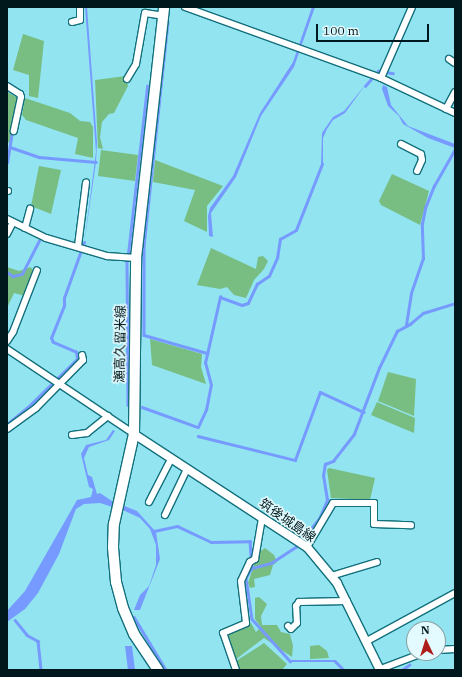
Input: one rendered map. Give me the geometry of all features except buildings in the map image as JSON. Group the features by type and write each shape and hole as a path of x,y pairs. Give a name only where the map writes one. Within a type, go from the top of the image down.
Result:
{"main road":[{"name":"瀬高久留米線","path":"158,670 134,634 123,608 116,582 113,547 116,517 134,434 136,258 163,11"}],"street":[{"path":"72,22 80,20 80,7"},
{"path":"185,7 381,78 455,113"},
{"path":"381,78 412,7"},
{"path":"127,79 136,64 145,13 163,11"},
{"path":"7,86 20,94 21,97 14,131"},
{"path":"446,109 455,92"},
{"path":"401,144 421,154 422,160 417,171"},
{"path":"78,246 86,183"},
{"path":"25,228 30,209"},
{"path":"7,234 10,221 46,238 78,246 107,256 136,258"},
{"path":"7,341 13,332 37,270"},
{"path":"7,349 134,434"},
{"path":"7,429 36,408 83,360 82,355"},
{"path":"72,435 86,433 108,416"},
{"name":"筑後城島線","path":"134,434 307,547 331,576 346,601 367,641 379,669"},
{"path":"149,502 171,459"},
{"path":"165,515 187,469"},
{"path":"307,547 333,502 374,503 374,524 412,525"},
{"path":"236,670 223,633 246,623 241,581 250,562 255,559 262,518"},
{"path":"331,576 377,562"},
{"path":"367,641 455,593"},
{"path":"288,626 291,629 297,623 296,606 299,602 346,601"},
{"path":"379,669 406,659"}],"green space":[{"path":"23,34 44,41 38,98 29,96 29,75 13,70"},
{"path":"126,76 128,86 114,113 109,114 102,122 100,137 103,149 98,148 95,80"},
{"path":"7,92 16,97 17,102 10,143 7,142"},
{"path":"25,98 70,113 80,121 90,122 93,127 93,158 75,154 78,138 26,120 22,115"},
{"path":"101,150 138,155 135,181 98,176"},
{"path":"155,160 223,186 207,206 207,232 184,221 195,190 153,182"},
{"path":"39,166 61,170 51,214 31,206"},
{"path":"392,174 429,191 420,225 381,205 379,201"},
{"path":"211,248 256,269 258,257 263,256 268,261 264,269 254,280 246,298 234,295 227,287 220,289 197,285"},
{"path":"7,267 19,271 31,267 33,272 25,296 14,293 7,308"},
{"path":"150,339 202,354 201,367 206,384 152,365"},
{"path":"388,372 416,379 414,416 378,401"},
{"path":"377,402 415,418 414,433 371,415"},
{"path":"329,468 375,478 370,500 331,498 327,470"},
{"path":"265,548 274,555 277,562 273,565 270,575 254,579 255,587 250,588 248,583 258,553"},
{"path":"259,597 267,604 261,616 262,625 277,625 281,632 290,634 293,646 292,657 264,638 235,660 225,634 251,623 256,632 261,627 255,619 255,598"},
{"path":"264,643 287,664 282,670 238,670 236,661"},
{"path":"319,645 327,651 329,658 310,659 310,646"}],"water":[{"path":"85,7 87,7 97,142 96,162 84,245 96,152"},
{"path":"312,7 315,7 294,67 261,116 236,177 211,213 213,237 209,236 208,216 210,208 233,176 260,113 293,62"},
{"path":"366,84 345,113 333,120 327,129 323,138 323,166 321,166 322,133 333,117 344,111"},
{"path":"383,85 387,87 391,105 408,126 455,144 455,148 428,138 403,124 399,116 388,106 382,89"},
{"path":"113,430 115,431 109,440 89,447 84,458 88,475 92,477 97,494 100,493 112,501 137,511 156,532 160,559 140,610 134,610 140,595 149,586 156,565 156,545 150,529 140,518 125,511 100,503 84,504 76,509 59,554 38,593 25,609 7,622 7,611 25,591 77,500 91,497 93,489 89,487 81,454 86,445 106,440"},
{"path":"125,646 132,646 135,670 128,670"}],"waterway":[{"path":"168,22 144,248 144,335 207,353"},
{"path":"365,86 378,71 393,73"},
{"path":"128,254 147,86"},
{"path":"7,163 12,130"},
{"path":"10,147 39,157 96,162"},
{"path":"406,325 411,293 423,259 422,224 425,208 434,186 455,149"},
{"path":"142,407 198,427 206,410 211,385 205,363 220,297 242,305 248,303 257,284 269,276 277,258 280,239 296,230 322,164"},
{"path":"7,272 13,276 22,274 39,241"},
{"path":"7,424 27,408 77,359 76,352 53,342 51,338 64,305 64,298 84,242"},
{"path":"127,260 128,405"},
{"path":"154,531 177,526 211,542 250,541 252,568 271,563 296,547 319,519 327,500 323,476 325,464 333,461 354,434 379,368 397,331 410,324 423,313 455,303"},
{"path":"198,436 295,460 320,392 364,412"},
{"path":"252,568 246,578 252,619 290,661 335,661 344,670"},
{"path":"134,617 166,670"},
{"path":"15,620 27,635 38,641 41,670"},
{"path":"402,670 409,665"}]}
